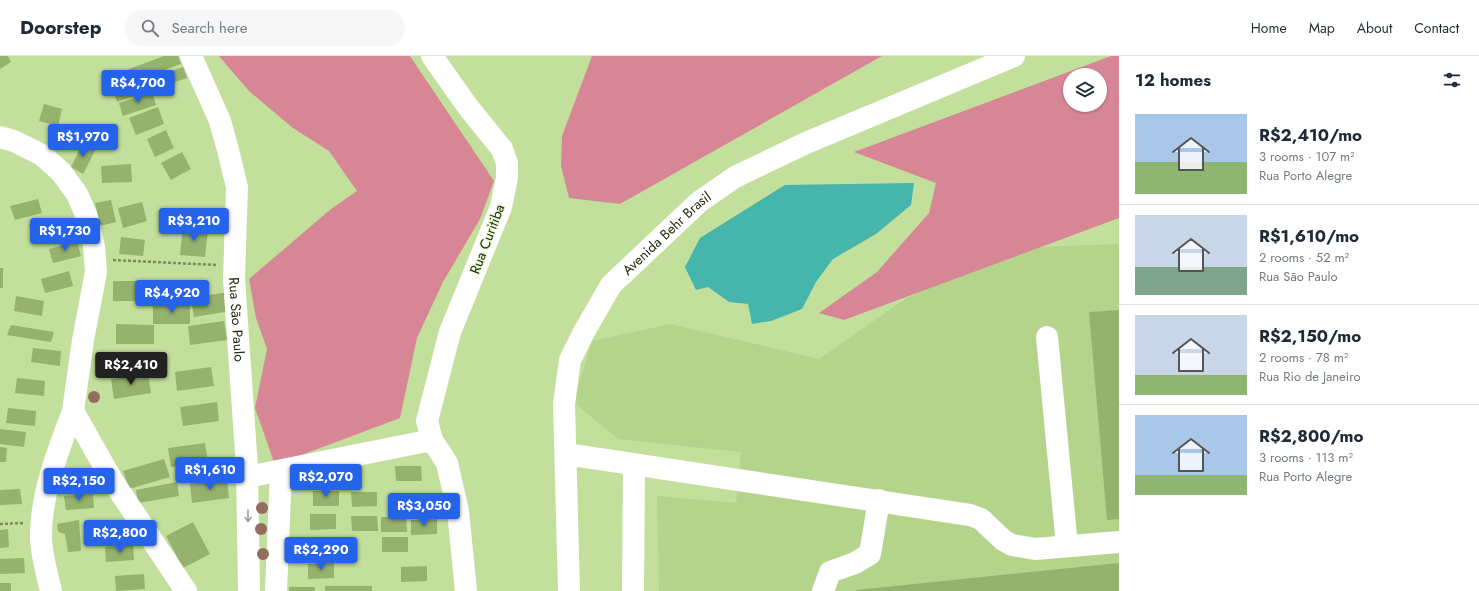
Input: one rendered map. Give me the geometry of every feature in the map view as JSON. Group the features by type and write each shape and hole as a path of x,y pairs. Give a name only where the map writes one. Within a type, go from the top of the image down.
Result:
{"street":[{"name":"Rua São Paulo","path":"191,56 220,121 237,187 234,266 247,477 249,591"},
{"name":"Rua Curitiba","path":"432,56 468,107 502,149 507,163 507,178 501,207 450,332 427,421 432,440 447,463 458,511 466,591"},
{"name":"Avenida Behr Brasil","path":"569,591 564,404 570,360 585,330 611,285 699,202 735,177 806,143 1014,56"},
{"path":"0,137 14,141 42,155 61,172 76,194 87,217 94,246 96,272 83,340 73,411 57,455 41,522 42,556 51,591"},
{"path":"1047,337 1067,546"},
{"path":"73,411 112,480 186,591"},
{"path":"247,477 432,440"},
{"path":"566,454 970,515 982,519 1002,540 1012,545 1035,549 1119,542"},
{"path":"633,591 634,465"},
{"path":"276,591 281,471"},
{"path":"823,591 830,572 855,563 870,554 878,500"}],"path":[{"path":"95,259 234,266"}],"shaded area":[{"path":"219,56 410,56 494,181 480,219 443,282 417,338 400,418 275,465 255,408 267,349 256,318 249,279 331,209 357,191 329,151 293,128 249,91"},
{"path":"592,56 882,56 620,204 569,198 561,166 562,136"},
{"path":"1111,56 1119,56 1119,218 844,320 819,313 877,272 929,213 936,183 854,152 1063,74 1063,112 1107,112 1107,68 1079,68"},
{"path":"1119,244 1119,591 659,591 657,496 736,503 741,452 618,439 577,405 576,393 592,341 670,324 819,359 905,299 1012,248"}],"water":[{"path":"914,183 911,205 876,234 833,259 816,282 802,309 771,321 752,324 748,304 729,302 708,287 696,290 685,267 700,238 785,185"}],"building":[{"path":"0,56 8,56 11,62 0,69"},
{"path":"164,56 178,56 181,64 110,90 105,78"},
{"path":"183,67 187,78 117,102 113,90"},
{"path":"152,92 156,105 123,116 119,103"},
{"path":"44,104 62,109 58,126 39,121"},
{"path":"158,107 164,124 136,135 129,118"},
{"path":"166,130 174,148 155,157 147,139"},
{"path":"83,143 96,149 83,174 71,167"},
{"path":"182,152 191,169 171,180 161,163"},
{"path":"131,164 132,182 102,183 101,166"},
{"path":"38,199 42,213 15,220 10,206"},
{"path":"111,200 116,222 100,226 95,203"},
{"path":"142,202 147,221 123,228 118,208"},
{"path":"57,218 61,232 33,240 29,225"},
{"path":"183,226 208,228 205,257 180,255"},
{"path":"121,237 145,240 143,256 119,254"},
{"path":"77,242 81,256 53,263 49,249"},
{"path":"0,268 3,268 3,288 0,288"},
{"path":"69,271 73,286 45,293 41,279"},
{"path":"113,281 150,281 151,301 113,301"},
{"path":"228,292 231,311 194,317 191,298"},
{"path":"16,296 44,301 42,316 14,311"},
{"path":"153,305 190,305 190,324 153,324"},
{"path":"1119,310 1119,519 1107,520 1089,312"},
{"path":"224,321 227,340 190,345 188,326"},
{"path":"116,324 154,325 154,344 116,344"},
{"path":"11,325 54,332 51,342 7,335"},
{"path":"33,348 61,351 60,366 31,362"},
{"path":"211,367 214,386 177,391 175,372"},
{"path":"148,374 151,393 114,399 111,379"},
{"path":"17,378 45,381 44,396 15,393"},
{"path":"217,402 219,421 183,426 180,407"},
{"path":"8,408 36,411 35,426 6,423"},
{"path":"0,429 26,432 24,447 0,444"},
{"path":"205,443 208,462 171,467 168,448"},
{"path":"0,447 7,448 6,462 0,462"},
{"path":"164,459 170,477 129,489 123,471"},
{"path":"395,466 421,466 422,481 396,481"},
{"path":"227,479 229,498 192,503 190,484"},
{"path":"177,482 179,496 138,503 136,490"},
{"path":"20,489 22,504 0,505 0,490"},
{"path":"313,491 339,491 339,506 313,506"},
{"path":"351,492 377,492 377,506 352,507"},
{"path":"93,494 94,508 66,510 64,496"},
{"path":"408,495 434,495 434,510 408,510"},
{"path":"310,514 336,514 336,529 310,530"},
{"path":"351,516 377,516 378,531 352,531"},
{"path":"381,517 406,517 407,532 381,532"},
{"path":"437,519 437,534 411,535 411,520"},
{"path":"79,520 81,551 68,552 65,534 58,532 57,524"},
{"path":"193,522 210,554 183,568 166,536"},
{"path":"122,528 123,543 94,545 93,530"},
{"path":"8,529 9,547 0,548 0,530"},
{"path":"382,537 408,537 408,552 382,552"},
{"path":"300,538 326,538 326,553 300,553"},
{"path":"133,545 134,560 106,562 105,547"},
{"path":"24,558 25,573 0,574 0,559"},
{"path":"334,563 334,578 308,579 308,564"},
{"path":"1119,563 1119,591 856,591 856,590"},
{"path":"427,566 427,581 401,582 401,567"},
{"path":"144,574 145,589 116,591 115,576"},
{"path":"0,583 11,583 11,591 0,591"},
{"path":"325,586 372,586 372,591 325,591"},
{"path":"289,587 315,587 315,591 289,591"}]}
